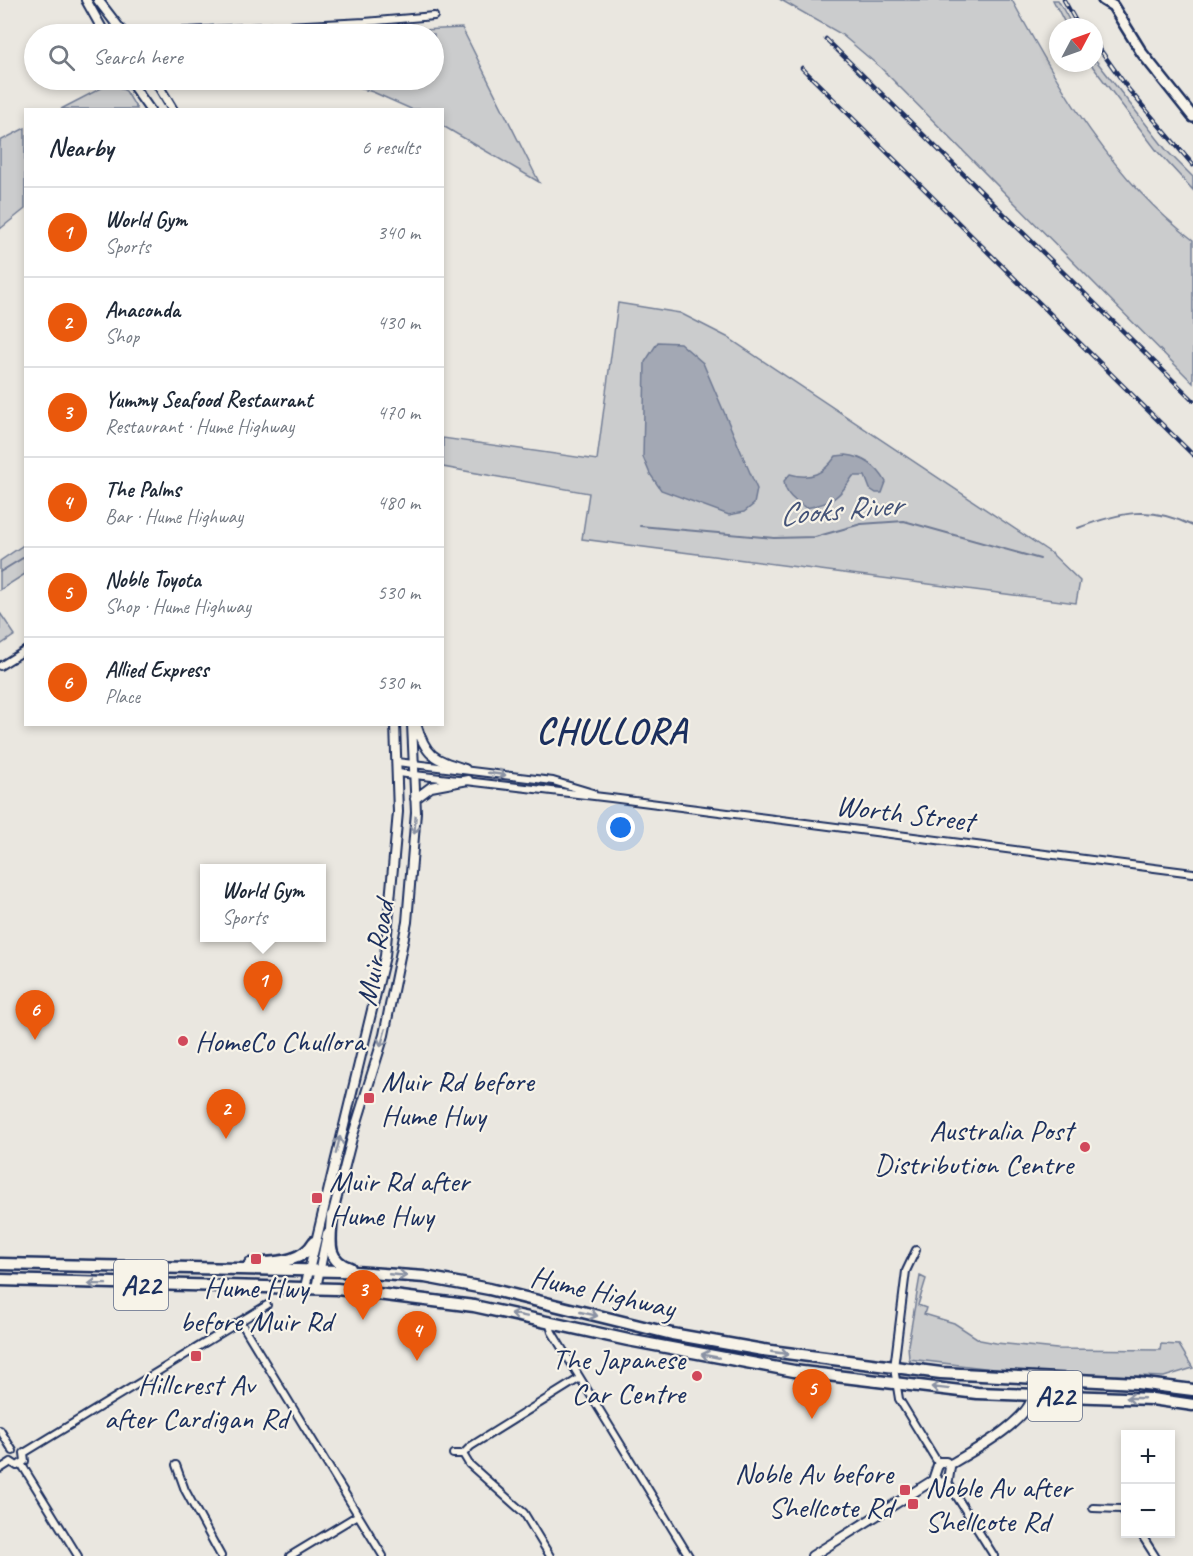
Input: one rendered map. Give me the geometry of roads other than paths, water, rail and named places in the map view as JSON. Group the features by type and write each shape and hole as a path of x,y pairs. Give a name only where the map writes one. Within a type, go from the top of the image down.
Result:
{"highway":[{"path":"332,1216 330,1249 333,1259 347,1268 370,1273"},
{"path":"211,1270 296,1258 306,1254 314,1242"},
{"name":"Hume Highway","path":"0,1264 211,1270 313,1270 425,1277 489,1289 672,1334 763,1350 941,1374 1137,1383 1193,1390"},
{"name":"Hume Highway","path":"0,1280 310,1288 474,1306 740,1362 794,1371 977,1392 1152,1399 1193,1405"}],"main road":[{"path":"1102,0 1113,6 1142,53 1193,117"},
{"path":"1113,6 1121,0"}],"street":[{"path":"86,0 99,24"},
{"path":"98,0 118,24"},
{"path":"334,24 434,16"},
{"path":"137,90 149,108"},
{"path":"161,90 171,106"},
{"path":"0,666 24,651"},
{"name":"Muir Road","path":"310,1288 314,1242 385,956 395,867 398,773 395,726"},
{"name":"Muir Road","path":"313,1270 332,1216 352,1138 384,1035 400,959 411,879 415,799 414,726"},
{"path":"415,726 422,745 431,756 465,770"},
{"name":"Worth Street","path":"398,762 553,781 611,798"},
{"name":"Worth Street","path":"398,773 414,773 1193,873"},
{"path":"415,799 431,787 468,780"},
{"path":"812,1556 935,1479 938,1463 899,1399 895,1383 894,1368 906,1271 916,1250"},
{"path":"0,1430 13,1451 24,1453 267,1305"},
{"path":"240,1321 383,1556"},
{"path":"549,1322 552,1332 689,1556"},
{"path":"453,1454 463,1454 471,1446 580,1378"},
{"path":"935,1479 942,1484 947,1480 950,1465 1017,1420 1029,1408 1033,1395"},
{"path":"11,1462 10,1455 13,1451"},
{"path":"22,1464 25,1461 24,1453"},
{"path":"463,1454 469,1464 524,1513 550,1556"},
{"path":"938,1463 943,1461 950,1465"},
{"path":"11,1462 15,1465 22,1464"},
{"path":"0,1469 11,1462"},
{"path":"22,1464 78,1556"},
{"path":"177,1465 185,1490 221,1556"},
{"path":"947,1480 994,1556"},
{"path":"1093,1508 1121,1510"},
{"path":"290,1556 358,1515"},
{"path":"1145,1538 1155,1556"}],"waterway":[{"name":"Cooks River","path":"1078,528 1108,518 1135,513 1163,515 1193,526"},
{"name":"Cooks River","path":"640,526 774,538 815,537 861,524 904,521 1040,559"},
{"name":"Cooks River","path":"0,572 24,557"}],"railway":[{"path":"1064,0 1074,18"},
{"path":"826,39 1193,400"},
{"path":"1103,54 1129,90 1193,165"},
{"path":"802,68 1193,455"}],"place":[{"name":"World Gym","path":"263,1011"},
{"name":"Allied Express","path":"35,1040"},
{"name":"HomeCo Chullora","path":"183,1041"},
{"name":"Muir Rd before Hume Hwy","path":"369,1098"},
{"name":"Anaconda","path":"226,1139"},
{"name":"Australia Post Distribution Centre","path":"1085,1147"},
{"name":"Muir Rd after Hume Hwy","path":"317,1198"},
{"name":"Hume Hwy before Muir Rd","path":"256,1259"},
{"name":"Yummy Seafood Restaurant","path":"363,1320"},
{"name":"Hillcrest Av after Cardigan Rd","path":"196,1356"},
{"name":"The Palms","path":"417,1361"},
{"name":"The Japanese Car Centre","path":"697,1376"},
{"name":"Noble Toyota","path":"812,1419"},
{"name":"Noble Av before Shellcote Rd","path":"905,1490"},
{"name":"Noble Av after Shellcote Rd","path":"913,1504"}],"district":[{"name":"CHULLORA","path":"612,730"}]}
